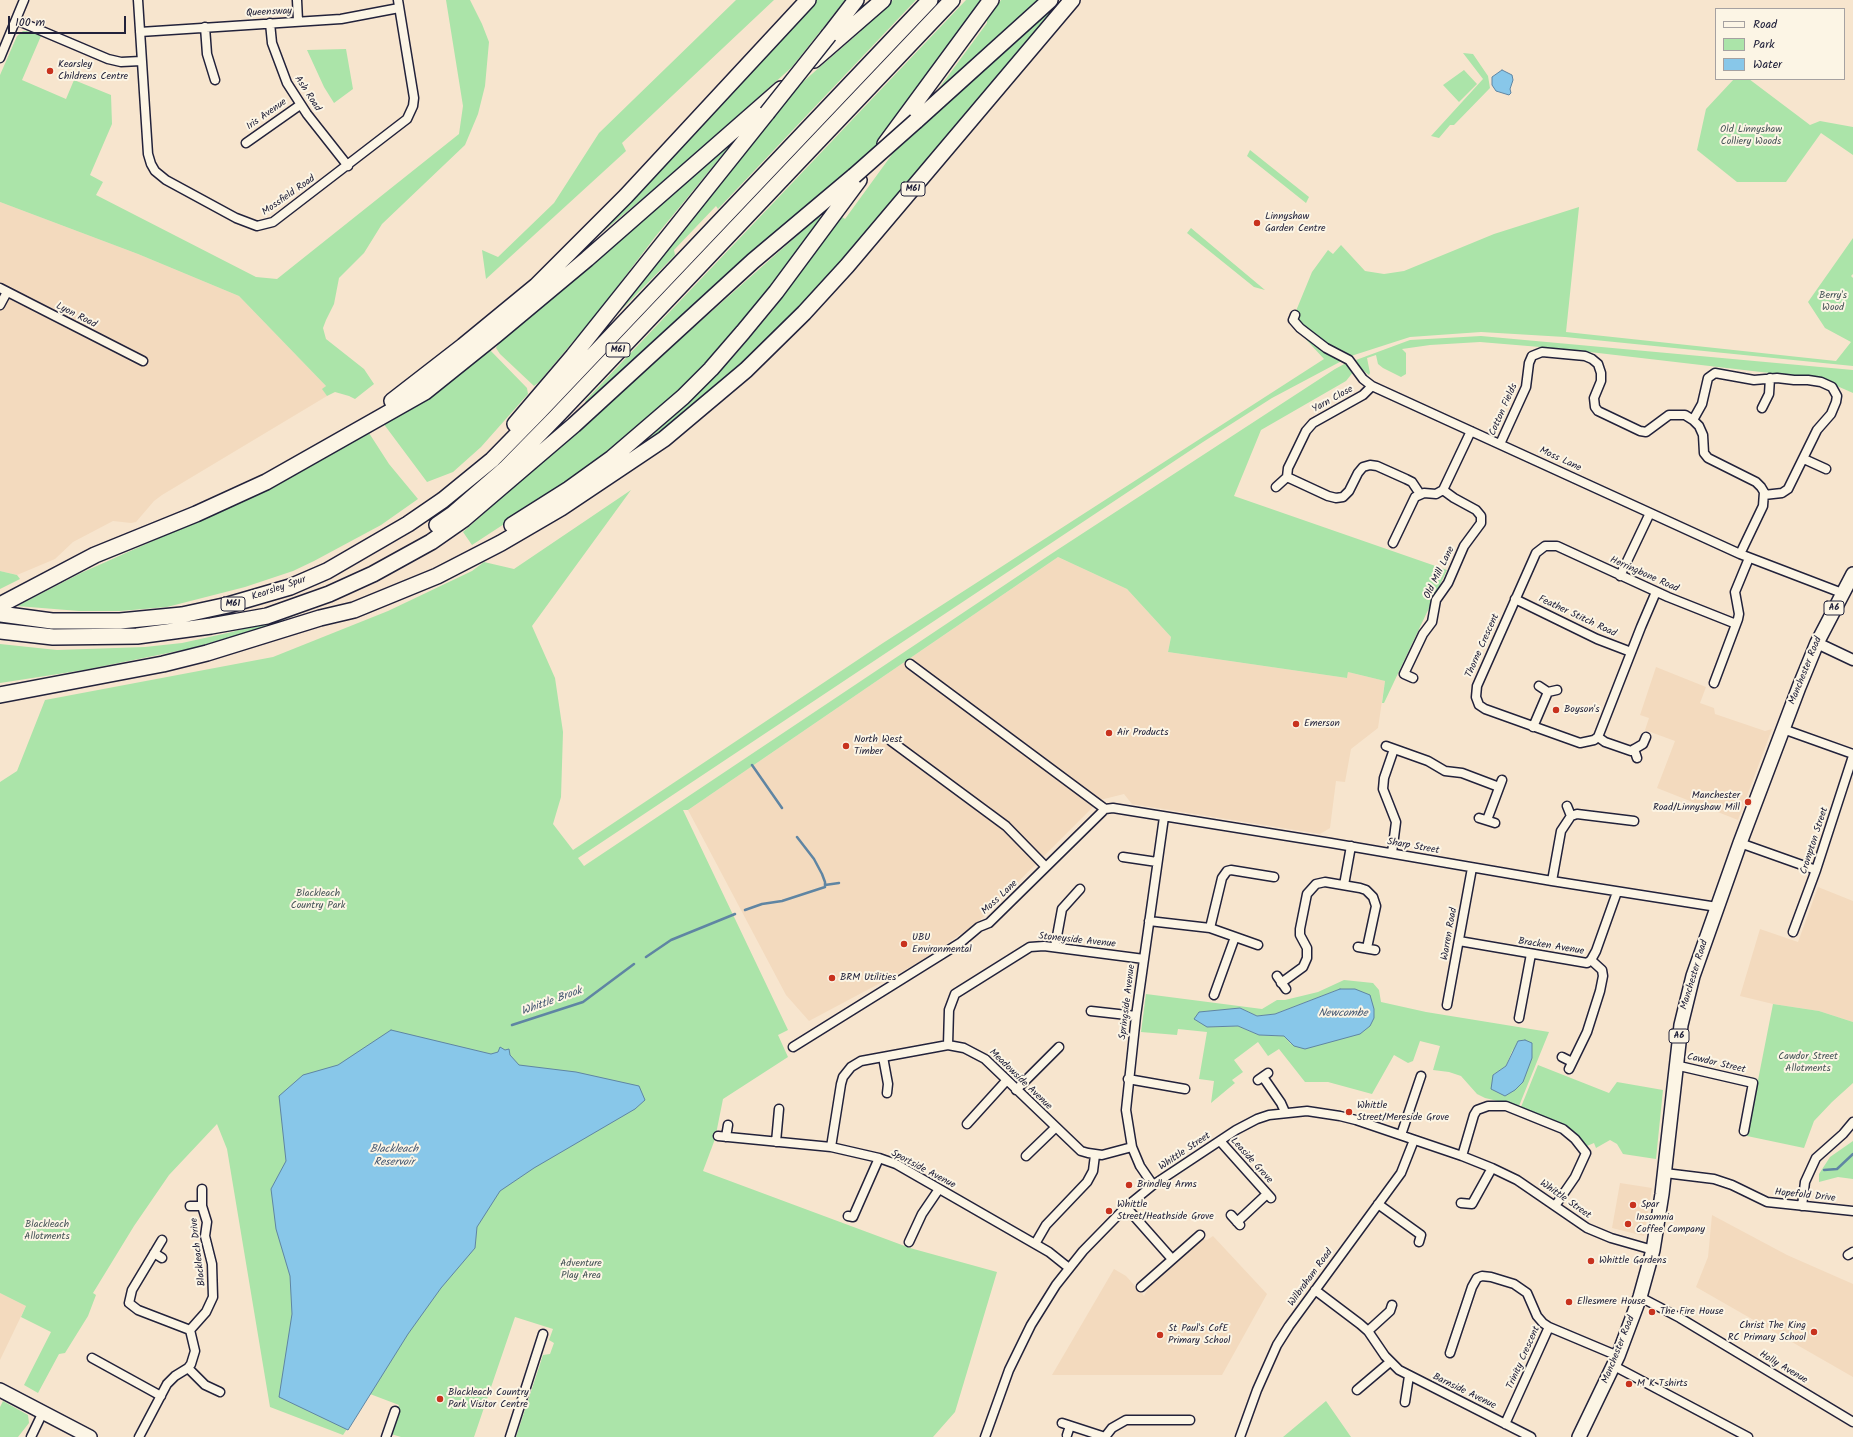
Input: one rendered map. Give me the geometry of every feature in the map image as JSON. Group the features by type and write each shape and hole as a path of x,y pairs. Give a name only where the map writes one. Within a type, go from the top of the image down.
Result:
{"highway":[{"path":"353,431 463,346 536,286 626,196 808,0"},
{"name":"M61","path":"443,500 509,431 573,356 856,0"},
{"path":"5,602 95,555 196,514 266,482 353,431 425,392 496,335 657,199 883,0"},
{"name":"M61","path":"443,500 492,460 540,411 930,0"},
{"name":"M61","path":"228,622 363,571 415,541 468,502 504,469 554,418 952,0"},
{"name":"M61","path":"320,618 446,560 486,540 528,516 612,458 683,397 716,363 776,292 991,0"},
{"name":"M61","path":"0,631 53,637 137,636 267,616 329,594 373,574 413,552 464,519 574,425 753,261 854,176 1050,0"},
{"name":"M61","path":"0,695 163,664 207,654 320,618 354,610 437,576 501,543 605,480 664,439 706,405 746,370 804,313 847,266 1072,0"},
{"name":"Kearsley Spur","path":"0,614 52,621 120,621 182,614 242,602 290,586 343,564 408,524 443,500"}],"main road":[{"name":"Manchester Road","path":"1579,1437 1616,1361 1640,1297 1653,1250 1665,1173 1675,1065 1686,1003 1717,907 1740,843 1816,643 1853,574"},
{"path":"0,1390 90,1437"}],"street":[{"path":"0,58 24,0"},
{"name":"Mossfield Road","path":"138,0 148,154 151,164 155,171 166,180 236,218 253,225 270,224 403,123 410,113 413,106 413,87 398,4"},
{"path":"297,0 298,21"},
{"name":"Queensway","path":"140,32 205,26 341,19 398,4"},
{"path":"16,20 108,59 121,62 141,62"},
{"name":"Ash Road","path":"270,23 272,43 278,63 287,83 300,105 348,166"},
{"path":"205,26 207,54 215,80"},
{"name":"Iris Avenue","path":"246,143 300,105"},
{"path":"0,305 4,290"},
{"name":"Lyon Road","path":"4,290 143,361"},
{"name":"Moss Lane","path":"1295,314 1294,320 1300,328 1326,348 1349,360 1362,379 1372,386 1748,558 1842,593"},
{"name":"Cotton Fields","path":"1500,444 1526,387 1530,359 1535,354 1542,352 1585,356 1595,361 1600,368 1602,377 1594,398 1595,407 1602,414 1640,431 1646,432 1669,415 1685,415 1693,420"},
{"path":"1740,554 1763,506 1764,495 1761,487 1756,482 1708,458 1704,453 1703,435 1699,426 1693,420 1700,409 1706,383 1711,375 1718,373 1754,380 1777,378 1821,382 1832,387 1835,391 1837,396 1836,402 1830,414 1817,430 1788,489 1782,493 1764,495"},
{"path":"1762,408 1769,394 1770,378"},
{"name":"Yarn Close","path":"1288,476 1288,468 1306,431 1312,423 1363,395 1372,386"},
{"path":"1393,543 1412,501 1420,494 1436,494 1443,490 1471,431"},
{"path":"1804,459 1826,469"},
{"path":"1276,487 1288,476 1328,496 1336,498 1343,497 1349,491 1358,472 1363,467 1370,465 1377,466 1406,478 1412,482 1420,494"},
{"name":"Old Mill Lane","path":"1413,678 1404,674 1422,634 1432,622 1436,600 1448,583 1464,546 1481,523 1481,516 1476,510 1443,490"},
{"path":"1620,576 1650,513"},
{"path":"1389,531 1397,535"},
{"name":"Herringbone Road","path":"1545,546 1557,546 1656,592 1736,624"},
{"name":"Thorne Crescent","path":"1545,546 1536,553 1477,686 1476,697 1482,708 1580,743 1589,743 1598,737"},
{"path":"1714,683 1720,654 1736,624 1739,614 1735,596 1736,589 1748,558"},
{"path":"1646,737 1643,744 1634,749 1626,750 1605,742 1598,737 1656,592"},
{"name":"Feather Stitch Road","path":"1515,599 1597,640 1631,652"},
{"path":"1816,643 1853,660"},
{"path":"910,664 1105,809"},
{"path":"1539,686 1548,692 1557,690"},
{"path":"1533,727 1548,692"},
{"path":"1783,729 1853,755"},
{"path":"891,741 1006,826 1046,868"},
{"path":"1392,853 1396,822 1384,795 1383,783 1390,748 1428,761 1445,771 1462,773 1501,783 1483,819 1495,823"},
{"path":"1634,749 1637,758"},
{"name":"Crompton Street","path":"1793,932 1816,870 1853,755"},
{"path":"1567,806 1571,816"},
{"name":"Sharp Street","path":"1105,809 1113,808 1351,846 1552,882 1717,907"},
{"name":"Moss Lane","path":"793,1047 960,943 979,927 989,923 1105,809"},
{"path":"1552,882 1561,831 1571,816 1577,814 1634,822"},
{"name":"Springside Avenue","path":"1153,1185 1140,1166 1132,1147 1126,1120 1128,1079 1164,817"},
{"path":"1740,843 1816,870"},
{"path":"1344,885 1351,846"},
{"path":"1123,857 1157,862"},
{"name":"Warren Road","path":"1447,1005 1472,868"},
{"path":"1210,928 1224,874 1231,870 1274,877"},
{"path":"1282,983 1303,967 1307,958 1307,948 1300,935 1300,929 1309,890 1320,883 1344,885 1366,890 1376,902 1373,924 1367,948"},
{"name":"Bracken Avenue","path":"1459,941 1582,963 1591,960 1596,951 1617,892"},
{"path":"1055,947 1062,909 1078,894"},
{"path":"1149,921 1210,928 1258,945"},
{"path":"1214,995 1235,937"},
{"name":"Stoneyside Avenue","path":"948,1045 948,1010 953,998 959,990 1030,947 1055,947 1144,959"},
{"path":"1519,1018 1531,954"},
{"path":"1562,1057 1571,1066 1594,1013 1603,976 1602,970 1599,966 1591,960"},
{"path":"1094,1013 1136,1016"},
{"name":"Meadowside Avenue","path":"831,1146 841,1084 846,1071 855,1064 883,1057 948,1045 964,1048 980,1056 1081,1151 1095,1155"},
{"path":"1016,1090 1059,1047"},
{"path":"883,1057 888,1084 887,1093"},
{"name":"Cawdor Street","path":"1675,1065 1753,1083 1744,1130"},
{"path":"1263,1076 1281,1102 1285,1112"},
{"path":"1128,1079 1185,1089"},
{"path":"1401,1136 1417,1080"},
{"path":"967,1124 1006,1081"},
{"path":"1462,1156 1475,1113 1480,1109 1495,1105 1511,1108 1563,1129 1575,1139 1586,1153"},
{"path":"776,1142 779,1109"},
{"name":"Whittle Street","path":"986,1434 1017,1353 1043,1304 1069,1268 1094,1239 1126,1207 1153,1185 1220,1141 1258,1119 1285,1112 1307,1111 1341,1116 1414,1140 1462,1156 1517,1180 1578,1222 1596,1232 1653,1250"},
{"path":"1802,1206 1805,1182 1816,1158 1843,1134 1853,1122"},
{"name":"Sportside Avenue","path":"728,1125 722,1137 831,1146 879,1158 896,1164 1035,1244 1056,1257 1069,1268"},
{"path":"1026,1156 1055,1128"},
{"name":"Wilbraham Road","path":"1240,1437 1257,1390 1277,1345 1315,1290 1401,1173 1414,1140"},
{"name":"Leaside Grove","path":"1220,1141 1269,1196 1239,1224 1231,1215"},
{"path":"1035,1244 1046,1225 1086,1182 1092,1171 1095,1155 1109,1154 1132,1147"},
{"path":"1555,1206 1575,1178 1586,1153 1594,1149"},
{"path":"848,1216 853,1217 879,1158"},
{"path":"1461,1203 1472,1204 1492,1168"},
{"name":"Hopefold Drive","path":"1665,1173 1714,1179 1732,1185 1766,1202 1853,1211"},
{"name":"Blackleach Drive","path":"190,1330 206,1312 213,1297 211,1260 205,1236 207,1222 202,1206 202,1189"},
{"path":"909,1242 922,1214 939,1189"},
{"path":"1378,1204 1421,1235 1419,1242"},
{"name":"Blackleach Drive","path":"190,1206 202,1206"},
{"path":"1126,1207 1172,1260"},
{"path":"1141,1287 1200,1235"},
{"path":"129,1303 129,1296 132,1290 162,1240"},
{"path":"154,1253 162,1258"},
{"name":"Trinity Crescent","path":"1451,1353 1474,1282 1482,1276 1514,1284 1524,1290 1530,1297 1540,1320 1549,1327 1505,1424"},
{"name":"Barnside Avenue","path":"1315,1290 1368,1331 1390,1362 1409,1376 1531,1437"},
{"name":"Holly Avenue","path":"1640,1297 1680,1318 1853,1422"},
{"path":"129,1303 138,1310 190,1330 195,1351 194,1358 188,1368 170,1379 139,1437"},
{"path":"121,1306 129,1303"},
{"path":"1368,1331 1390,1311 1392,1305"},
{"path":"1549,1327 1616,1361 1748,1437"},
{"path":"510,1437 543,1348 543,1334"},
{"path":"92,1358 161,1396"},
{"path":"1358,1390 1390,1362"},
{"path":"188,1368 206,1385 222,1392"},
{"path":"1405,1402 1409,1376"},
{"path":"31,1437 40,1410"},
{"path":"386,1437 395,1411"},
{"path":"1067,1435 1066,1425 1105,1437 1112,1428 1120,1423 1190,1420"}],"shaded area":[{"path":"0,202 138,254 239,296 326,386 323,389 327,396 162,495 154,501 136,522 131,523 113,521 73,542 55,559 17,575 0,571"},
{"path":"1058,557 1127,589 1171,637 1168,652 1347,678 1348,672 1385,681 1378,728 1351,749 1345,782 1336,781 1330,828 1320,834 1132,804 1124,794 1100,800 976,924 916,964 809,1021 786,995 688,810"},
{"path":"1656,667 1706,687 1700,703 1714,708 1715,714 1765,731 1772,729 1738,820 1657,788 1675,741 1645,730 1649,718 1640,715"},
{"path":"1818,887 1853,901 1853,1022 1819,1011 1773,1004 1740,996 1760,929 1798,942"},
{"path":"1620,1183 1652,1188 1644,1236 1612,1228"},
{"name":"Christ The King RC Primary School","path":"1712,1215 1787,1255 1853,1284 1853,1377 1696,1287 1708,1257"},
{"name":"St Paul's CofE Primary School","path":"1213,1236 1267,1294 1222,1375 1052,1375 1114,1269 1126,1276 1144,1296 1151,1283 1201,1239 1207,1240"},
{"path":"0,1293 26,1306 0,1360"}],"green space":[{"path":"446,0 470,0 482,24 489,42 485,86 478,114 465,145 382,224 364,253 339,278 334,304 323,328 326,339 364,369 374,384 355,399 335,392 327,396 322,389 326,386 239,296 138,254 0,202 0,75 17,36 23,31 27,31 41,36 22,80 66,99 74,80 111,95 112,124 90,175 103,182 96,195 256,277 277,279 459,134 463,106"},
{"path":"736,0 774,0 622,143 626,151 486,279 482,250 498,257 554,203 599,133"},
{"path":"815,0 845,0 792,67 688,161 594,239"},
{"path":"893,0 916,0 718,209 716,206 674,250 675,255 595,337 789,94 861,31 859,29"},
{"path":"966,0 985,0 871,153 587,403 585,401"},
{"path":"1001,0 1041,0 931,99 987,23 987,20"},
{"path":"1062,0 1066,0 840,267 741,365 651,440 649,438 687,404 734,356 773,310 842,217 845,219 893,153"},
{"path":"346,49 353,89 334,103 324,87 307,50"},
{"path":"1463,53 1473,54 1488,76 1490,88 1454,125 1450,125 1439,138 1431,136 1483,79"},
{"path":"1464,70 1477,84 1459,102 1443,85"},
{"name":"Old Linnyshaw Colliery Woods","path":"1733,80 1750,80 1810,125 1820,121 1853,127 1853,155 1821,133 1786,182 1737,182 1697,150 1706,109"},
{"path":"733,142 655,237 598,312 539,382 534,386 500,354 496,348 498,344"},
{"path":"1250,150 1309,197 1306,203 1247,156"},
{"name":"Blackleach Country Park","path":"1579,207 1566,332 1836,361 1851,342 1825,328 1808,302 1853,238 1853,274 1851,276 1853,278 1853,366 1565,337 1481,332 1410,337 1351,356 1272,398 1203,442 578,858 584,866 1051,554 1335,369 1348,362 1354,371 1346,381 1261,430 1234,496 1447,570 1384,703 1382,703 1385,681 1348,672 1347,678 1168,652 1171,637 1127,589 1058,557 688,810 683,810 788,1030 778,1035 788,1057 723,1099 715,1139 703,1171 910,1248 997,1272 955,1412 933,1437 516,1437 543,1355 550,1354 554,1343 549,1340 553,1329 515,1317 474,1437 401,1437 391,1434 399,1405 370,1394 343,1435 270,1407 227,1149 217,1124 169,1175 134,1226 93,1293 96,1295 88,1316 65,1353 59,1354 38,1393 24,1385 51,1332 21,1317 26,1306 0,1293 0,782 17,771 45,700 273,657 388,611 472,571 484,562 514,569 631,490 532,626 555,678 563,732 561,797 553,824 573,850 883,643 1324,359 1291,323 1312,272 1328,250 1333,254 1341,245 1365,271 1384,274 1404,271 1494,234"},
{"path":"823,216 754,311 684,389 596,464 472,545 463,532 818,217"},
{"path":"1191,228 1265,290 1254,287 1187,233"},
{"path":"1481,336 1853,370 1853,393 1821,379 1564,349 1480,342 1430,345 1402,349 1406,353 1406,374 1401,377 1378,364 1376,355 1367,358 1370,373 1369,375 1360,368 1356,360 1410,340"},
{"path":"489,349 527,388 528,394 481,447 453,472 427,482 383,423"},
{"path":"369,433 389,464 418,499 381,525 314,561 293,571 245,587 167,607 120,611 79,611 17,606 81,573 276,486"},
{"path":"0,571 17,575 20,579 0,589"},
{"path":"300,611 301,613 254,631 188,649 84,670 0,683 0,644 57,650 145,647 182,643 232,632"},
{"path":"1344,980 1373,983 1379,990 1381,1002 1426,1012 1549,1032 1519,1106 1485,1098 1477,1094 1461,1076 1449,1072 1433,1070 1440,1046 1420,1041 1413,1061 1408,1063 1394,1055 1372,1094 1328,1082 1305,1082 1279,1049 1268,1056 1258,1042 1234,1060 1243,1072 1232,1080 1235,1083 1211,1103 1214,1081 1199,1079 1207,1032 1178,1029 1177,1035 1141,1032 1146,994 1262,1009 1277,1000 1285,1000 1318,992","holes":["1340,989 1291,1044 1284,1036 1259,1035 1238,1026 1207,1027 1240,1008 1257,1016 1275,1014","1513,1049 1505,1096 1493,1075 1506,1066"]},
{"name":"Cawdor Street Allotments","path":"1773,1004 1819,1011 1853,1022 1853,1083 1814,1121 1804,1148 1747,1136"},
{"path":"1538,1065 1609,1093 1617,1082 1663,1090 1656,1159 1623,1154 1617,1144 1610,1140 1596,1148 1594,1143 1587,1146 1576,1133 1563,1124 1521,1107"},
{"path":"1853,1141 1853,1179 1838,1177 1819,1182 1819,1174 1830,1157"},
{"path":"3,1401 28,1415 29,1423 18,1437 0,1437 0,1407"},
{"path":"1326,1401 1351,1437 1283,1437"}],"water":[{"path":"1502,70 1512,75 1513,80 1510,89 1511,93 1509,95 1496,91 1492,85 1492,77"},
{"name":"Newcombe","path":"1340,989 1355,989 1370,995 1374,1009 1374,1018 1370,1026 1360,1034 1305,1049 1294,1046 1284,1036 1259,1035 1238,1026 1207,1027 1194,1019 1199,1012 1240,1008 1257,1016 1275,1014"},
{"name":"Blackleach Reservoir","path":"391,1030 491,1054 498,1052 500,1047 505,1050 509,1049 510,1055 519,1065 576,1072 639,1086 645,1100 635,1109 534,1168 500,1191 477,1227 475,1248 441,1288 408,1334 348,1430 279,1397 292,1314 290,1276 276,1229 271,1189 286,1161 279,1096 303,1075 338,1065"},
{"path":"1525,1040 1532,1043 1532,1058 1523,1082 1515,1090 1505,1096 1491,1089 1493,1075 1506,1066 1518,1041"}],"waterway":[{"path":"752,765 782,808"},
{"name":"Whittle Brook","path":"745,910 762,904 782,901 825,887 822,874 814,859 797,837"},
{"path":"825,885 839,883"},
{"name":"Whittle Brook","path":"646,957 671,940 735,914"},
{"name":"Whittle Brook","path":"512,1025 583,1002 634,964"},
{"path":"1824,1170 1837,1169 1853,1154"}],"place":[{"name":"Kearsley Childrens Centre","path":"50,71"},
{"name":"Linnyshaw Garden Centre","path":"1257,223"},
{"name":"Boyson's","path":"1556,710"},
{"name":"Emerson","path":"1296,724"},
{"name":"Air Products","path":"1109,733"},
{"name":"North West Timber","path":"846,746"},
{"name":"Manchester Road/Linnyshaw Mill","path":"1748,802"},
{"name":"UBU Environmental","path":"904,944"},
{"name":"BRM Utilities","path":"832,978"},
{"name":"Whittle Street/Mereside Grove","path":"1349,1112"},
{"name":"Brindley Arms","path":"1129,1185"},
{"name":"Spar","path":"1633,1205"},
{"name":"Whittle Street/Heathside Grove","path":"1109,1211"},
{"name":"Insomnia Coffee Company","path":"1628,1224"},
{"name":"Whittle Gardens","path":"1591,1261"},
{"name":"Ellesmere House","path":"1569,1302"},
{"name":"The Fire House","path":"1652,1312"},
{"name":"Christ The King RC Primary School","path":"1814,1332"},
{"name":"St Paul's CofE Primary School","path":"1160,1335"},
{"name":"M K Tshirts","path":"1629,1384"},
{"name":"Blackleach Country Park Visitor Centre","path":"440,1399"}],"park label":[{"name":"Berry's Wood","path":"1833,302"},
{"name":"Blackleach Allotments","path":"47,1230"},
{"name":"Adventure Play Area","path":"581,1270"}]}
